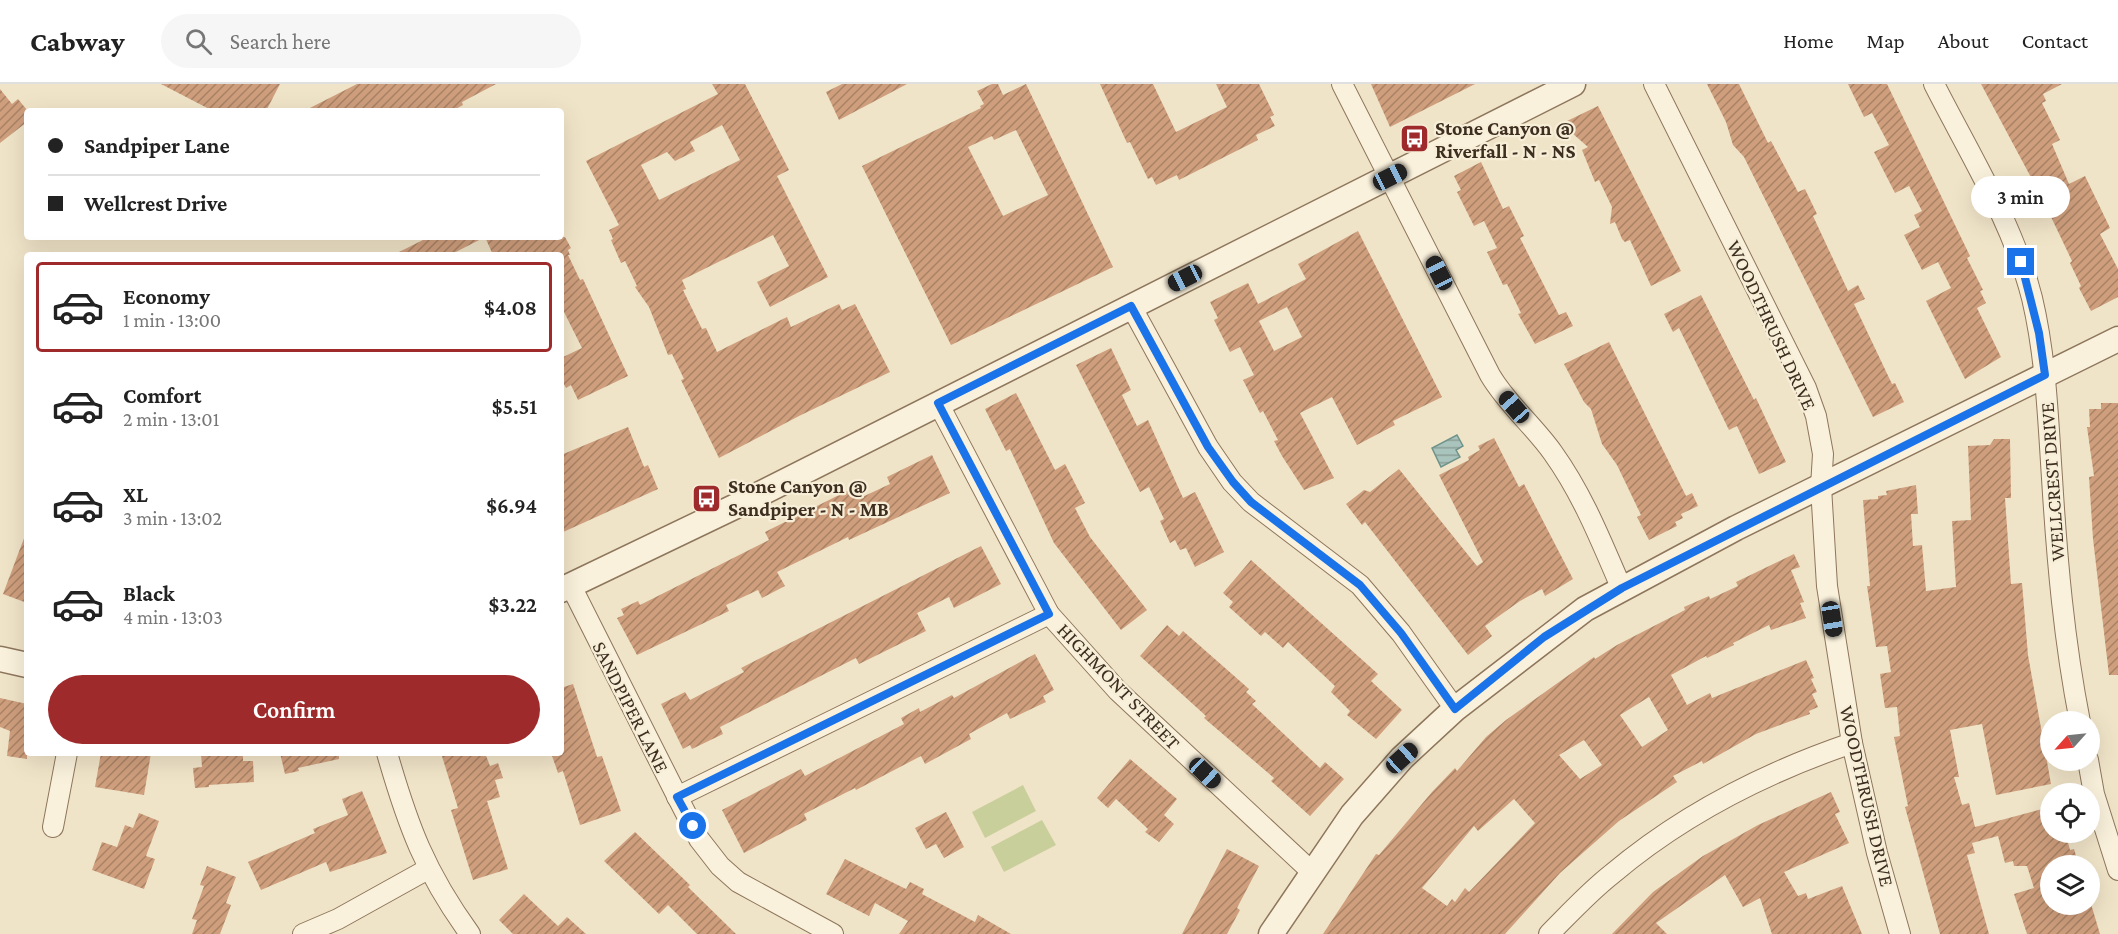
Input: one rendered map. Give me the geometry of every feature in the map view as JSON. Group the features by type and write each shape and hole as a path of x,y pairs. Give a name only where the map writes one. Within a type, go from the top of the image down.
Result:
{"street":[{"path":"1342,84 1498,388 1552,451 1581,493 1622,588"},
{"path":"566,588 734,507 1573,84"},
{"name":"WOODTHRUSH DRIVE","path":"1654,84 1806,388 1816,416 1823,454 1821,487 1827,586 1852,743 1877,853 1900,934"},
{"name":"WELLCREST DRIVE","path":"1934,84 2021,262 2039,333 2045,375 2058,570 2068,661 2078,711"},
{"path":"1131,306 1208,447 1233,482 1251,502 1360,585 1401,633 1455,709"},
{"path":"1271,934 1311,872 1352,816 1402,758 1455,709 1544,637 1622,588 2118,339"},
{"name":"HIGHMONT STREET","path":"938,403 1049,614 1118,691 1311,872"},
{"name":"SANDPIPER LANE","path":"566,588 699,838 720,866 738,882 833,934"},
{"path":"677,797 1049,614"},
{"path":"0,658 24,664"},
{"path":"1548,934 1611,874 1687,818 1755,780 1852,743"},
{"path":"53,827 66,756"},
{"path":"388,756 407,821 428,869 470,934"},
{"path":"2090,771 2094,794 2118,870"},
{"path":"303,934 338,919 428,869"}],"green space":[{"path":"1023,785 1036,811 985,838 972,812"},
{"path":"1042,820 1056,845 1004,872 991,847"}],"water":[{"path":"1457,435 1463,446 1456,450 1460,457 1441,467 1432,448"}],"building":[{"path":"161,84 280,84 268,108 207,108"},
{"path":"357,84 496,84 462,102 463,105 458,108 310,108"},
{"path":"712,84 745,84 789,170 777,176 828,277 770,307 757,282 789,266 773,235 682,280 686,289 683,290 702,329 706,328 717,352 787,317 791,327 839,304 842,310 855,304 890,372 719,458 681,380 684,379 672,354 668,355 649,307 635,287 637,286 625,261 621,263 609,230 619,225 586,161 718,94","holes":["722,125 740,160 659,200 641,165 667,152 675,161 695,151 690,142"]},
{"path":"842,84 907,84 839,120 826,92"},
{"path":"992,84 998,84 1003,95 1026,84 1113,267 951,345 862,166 981,108 980,106 984,104 977,91","holes":["1016,130 1048,195 1003,216 968,147 992,136 994,140"]},
{"path":"1100,84 1153,84 1176,132 1227,107 1216,84 1259,84 1274,115 1270,117 1275,126 1256,135 1258,140 1179,180 1177,175 1156,185 1152,177 1148,179 1130,142 1127,143"},
{"path":"1371,84 1475,84 1390,127"},
{"path":"1707,84 1739,84 1768,143 1771,141 1798,192 1805,189 1817,214 1813,216 1848,291 1858,285 1865,299 1854,304 1892,384 1895,383 1904,402 1873,417 1744,157 1733,145 1726,122"},
{"path":"1848,84 1887,84 1970,256 1967,258 1983,290 1980,291 1986,303 1977,308 2001,357 1965,379 1926,301 1951,288 1938,262 1922,270 1904,235 1920,227 1914,215 1922,211 1909,186 1895,193 1874,152 1889,145 1872,113 1864,117"},
{"path":"1981,84 2062,84 2043,94 2046,101 2042,103 2060,140 2052,144 2069,184 2085,176 2110,228 2100,234 2118,269 2118,297 2091,311 2079,288 2081,286 2070,263 2072,261 2042,198"},
{"path":"0,89 12,104 18,99 25,108 24,124 0,143"},
{"path":"1598,106 1681,271 1651,286 1630,240 1625,242 1622,239 1615,222 1610,224 1612,207 1599,180 1595,182 1582,150 1588,147 1572,133 1567,121"},
{"path":"1481,162 1503,209 1509,206 1524,236 1520,238 1559,315 1566,312 1573,326 1535,344 1518,314 1521,313 1507,284 1503,285 1487,252 1497,248 1484,221 1474,226 1457,192 1461,190 1454,176"},
{"path":"1358,231 1442,397 1393,421 1395,425 1357,445 1332,397 1300,413 1334,478 1304,490 1282,456 1274,441 1278,440 1263,411 1260,413 1243,380 1254,375 1240,347 1230,352 1214,320 1218,318 1210,302 1248,283 1258,304 1306,279 1298,264","holes":["1287,307 1302,337 1274,351 1259,321"]},
{"path":"565,237 571,248 568,250 570,255 568,255 580,280 583,279 628,376 578,400 571,385 566,388 564,384 564,357 582,348 564,312 564,252 492,252 486,240 564,240"},
{"path":"423,240 479,240 456,252 399,252"},
{"path":"1701,295 1754,400 1756,398 1786,462 1759,474 1737,426 1729,430 1679,328 1673,332 1664,314"},
{"path":"1609,342 1686,496 1692,493 1698,506 1681,514 1683,518 1675,522 1677,526 1649,540 1637,517 1641,515 1617,465 1602,444 1591,409 1584,402 1564,364"},
{"path":"1111,348 1131,390 1122,395 1137,426 1148,420 1183,498 1195,492 1224,552 1195,567 1186,548 1180,550 1175,540 1170,543 1160,521 1164,519 1149,487 1140,492 1076,365"},
{"path":"1016,393 1055,470 1065,464 1085,503 1075,508 1090,537 1147,610 1121,630 1054,543 1010,449 1006,451 985,409"},
{"path":"2101,403 2118,403 2118,675 2109,675 2093,539 2089,477 2094,476 2087,427 2090,427 2089,409 2101,409"},
{"path":"628,427 644,467 648,465 658,489 564,532 564,454"},
{"path":"1494,438 1519,487 1524,484 1573,579 1545,596 1542,589 1520,601 1485,626 1492,636 1468,655 1365,522 1362,525 1346,504 1364,490 1370,492 1399,469 1477,566 1483,562 1439,475 1469,460 1468,457 1480,450 1478,446"},
{"path":"1994,439 2010,439 2011,498 2005,498 2011,584 2022,583 2028,655 2040,722 2040,771 2049,771 2051,783 2040,783 2040,786 1996,795 1982,724 1950,730 1959,777 1954,777 1962,805 1969,803 1975,827 2040,810 2040,843 2068,843 2070,850 2074,849 2076,855 2040,855 2040,915 2094,915 2100,934 2027,934 2014,894 2034,888 2027,866 2014,866 2013,861 2005,863 1998,836 1972,843 1975,853 1967,855 1989,934 1940,934 1905,807 1908,806 1894,737 1900,736 1897,707 1885,708 1880,674 1891,672 1887,646 1876,647 1867,586 1870,586 1863,500 1878,499 1878,496 1887,495 1886,491 1916,485 1918,514 1911,514 1913,546 1922,545 1926,591 1956,587 1952,521 1971,520 1968,446 1990,445"},
{"path":"932,455 950,493 849,540 848,537 777,572 785,586 762,598 758,590 726,605 729,611 637,655 617,618 624,615 621,609 638,601 640,605 769,540 765,532 853,488 858,499 890,484 887,477"},
{"path":"24,538 24,602 3,594"},
{"path":"981,546 1001,584 954,608 949,597 917,613 926,631 859,664 856,658 720,727 723,734 692,749 690,745 683,749 661,704 685,692 690,700 744,672 741,668"},
{"path":"1794,554 1800,567 1791,570 1804,602 1800,603 1806,618 1771,630 1769,625 1733,643 1734,645 1707,658 1706,656 1671,675 1687,705 1710,693 1712,698 1806,660 1817,692 1812,694 1818,707 1809,711 1810,714 1756,734 1703,764 1702,761 1673,776 1677,782 1619,821 1560,873 1505,934 1323,934 1376,854 1379,855 1432,792 1455,768 1457,771 1486,737 1594,657 1595,659 1685,610 1684,607 1709,596 1710,599 1738,586 1736,582","holes":["1649,697 1668,730 1642,747 1620,715","1584,740 1602,765 1580,779 1559,755","1514,799 1535,823 1469,892 1465,888 1455,902 1452,899 1447,906 1422,888 1474,826 1478,831"]},
{"path":"1251,560 1378,674 1371,681 1402,710 1376,739 1347,715 1350,711 1331,692 1335,686 1288,642 1283,648 1265,632 1261,636 1229,607 1233,602 1223,593"},
{"path":"1167,625 1179,636 1183,631 1249,689 1246,692 1256,701 1252,704 1320,768 1325,762 1344,779 1310,816 1271,781 1274,778 1204,718 1206,716 1140,656"},
{"path":"1035,654 1054,690 1043,696 1046,702 1010,719 1007,713 969,734 971,739 925,764 921,756 856,790 855,788 804,814 807,820 744,853 722,810 801,769 805,776 904,724 901,718 919,708 920,712 952,695 954,698"},
{"path":"573,684 597,757 602,756 621,811 580,825 563,771 558,773 552,756 564,756 564,687"},
{"path":"0,698 24,703 24,756 27,756 27,759 7,756 10,731 0,727"},
{"path":"100,756 150,756 144,795 95,787"},
{"path":"201,756 243,756 243,761 253,761 254,782 195,788 193,768 202,767"},
{"path":"281,756 339,756 339,759 298,768 299,771 285,774"},
{"path":"442,756 486,756 490,766 498,763 503,778 495,780 500,797 487,801 508,869 473,880 451,810 458,808"},
{"path":"1130,759 1177,799 1164,815 1174,824 1159,842 1145,832 1148,829 1116,799 1108,808 1097,798"},
{"path":"362,791 387,853 330,872 326,862 261,890 248,862 315,833 313,829 348,815 342,799"},
{"path":"1831,792 1840,812 1835,814 1849,843 1784,872 1798,896 1806,893 1808,899 1842,886 1862,934 1772,934 1760,898 1743,907 1725,875 1656,923 1667,934 1612,934 1653,892 1703,856 1758,825"},
{"path":"946,812 964,847 944,858 936,844 926,849 915,828"},
{"path":"139,813 159,821 146,856 155,859 144,889 92,870 102,842 117,847 125,825 133,828"},
{"path":"635,832 736,934 697,934 668,905 659,914 604,861"},
{"path":"1227,849 1259,866 1237,908 1240,910 1227,934 1182,934"},
{"path":"845,859 906,889 910,882 924,889 922,894 975,922 978,915 1011,934 899,934 908,921 875,903 869,916 826,894"},
{"path":"207,866 236,877 226,903 231,905 220,934 192,934 197,920 192,919 204,886 200,885"},
{"path":"524,894 558,926 567,917 586,934 513,934 499,920"}],"place":[{"name":"Stone Canyon @ Riverfall - N - NS","path":"1414,139"},
{"name":"Stone Canyon @ Sandpiper - N - MB","path":"707,498"}],"route":[{"path":"693,826 677,797 1049,614 938,403 1131,306 1208,447 1233,482 1251,502 1323,554 1360,585 1401,633 1455,709 1544,637 1585,609 1622,588 1736,528 2045,375 2032,298 2021,262"}]}
